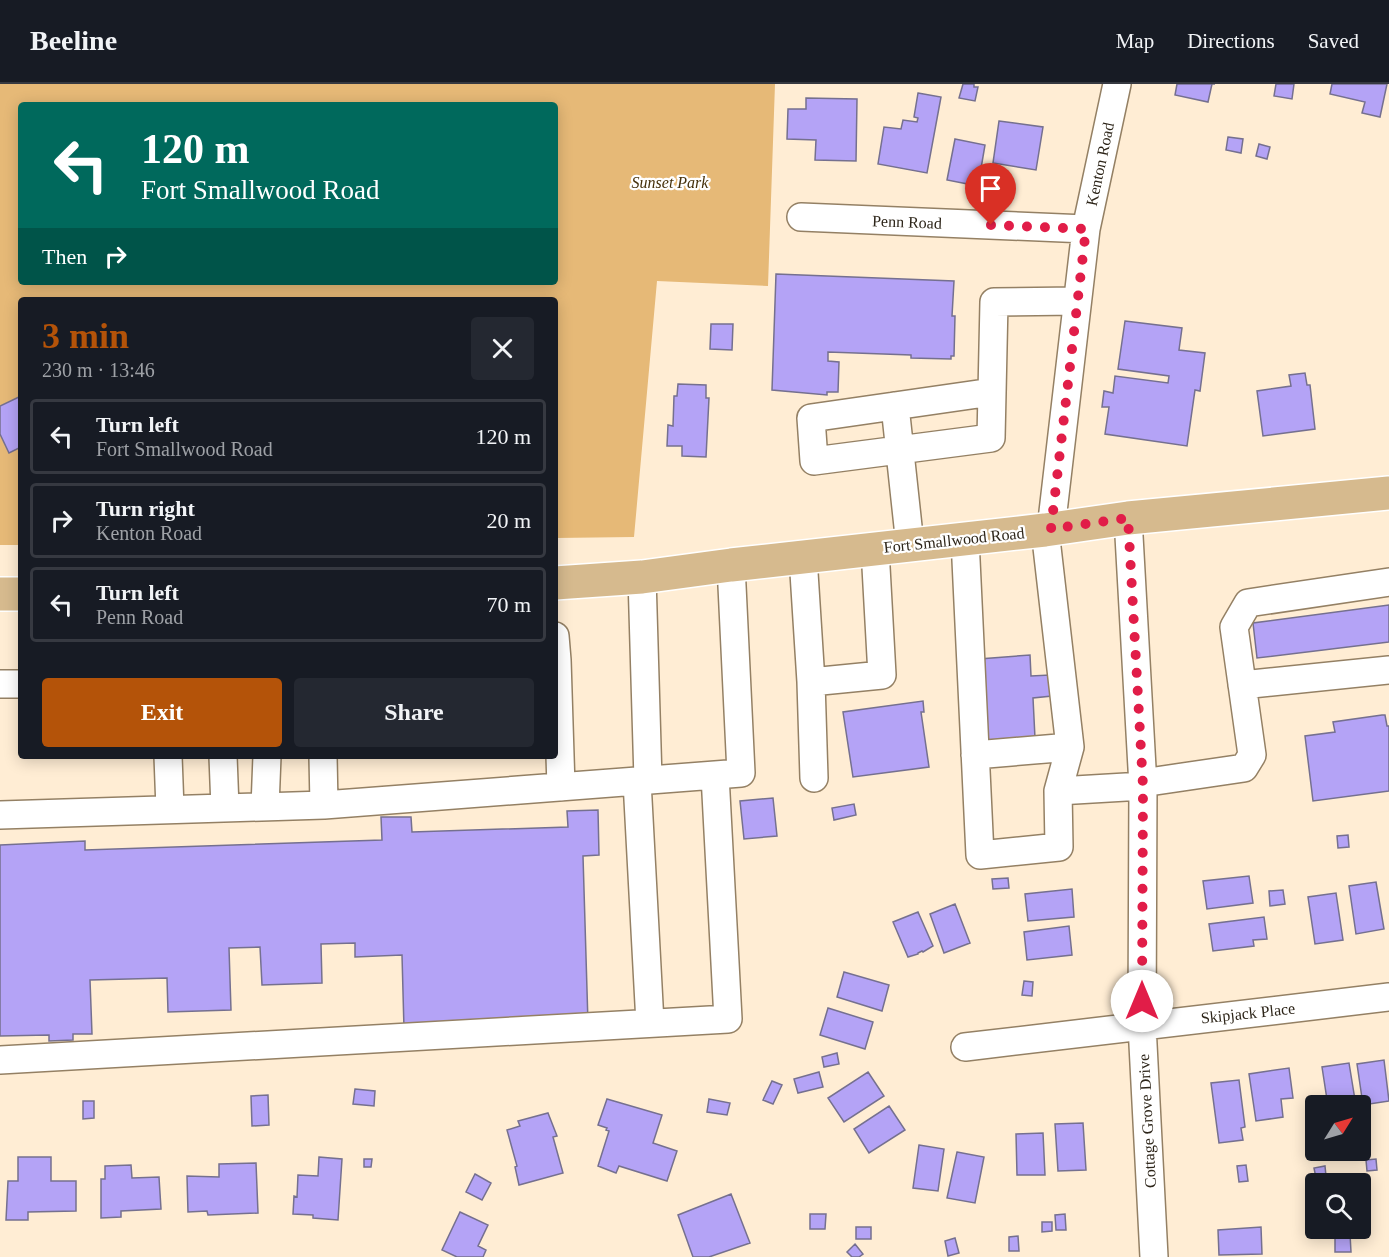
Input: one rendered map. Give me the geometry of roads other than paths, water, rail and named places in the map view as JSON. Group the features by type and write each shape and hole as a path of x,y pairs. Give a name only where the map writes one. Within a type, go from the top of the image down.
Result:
{"main road":[{"name":"Fort Smallwood Road","path":"558,583 642,577 1048,530 1128,518 1389,493"},
{"path":"0,594 18,594"}],"street":[{"name":"Kenton Road","path":"1070,747 1048,530 1086,229 1117,84"},
{"name":"Penn Road","path":"801,217 1086,229"},
{"path":"992,392 810,418 814,461 991,438 994,302 1077,301"},
{"path":"895,406 910,545"},
{"name":"Cottage Grove Drive","path":"1128,518 1142,784 1142,1025 1154,1257"},
{"path":"965,539 975,755 980,855 1059,847 1058,791 1070,747 975,755"},
{"path":"811,682 882,675 875,549"},
{"path":"803,557 814,778"},
{"path":"0,816 324,804 741,773 731,565"},
{"path":"642,577 643,781 650,1023"},
{"path":"1058,791 1142,784 1244,768 1252,755 1234,627 1248,603 1389,582"},
{"path":"1242,685 1389,670"},
{"path":"0,684 18,684"},
{"path":"558,706 561,787"},
{"path":"168,759 170,809"},
{"path":"223,759 225,808"},
{"path":"265,807 267,759"},
{"path":"323,759 324,804"},
{"path":"0,1060 728,1019 715,775"},
{"name":"Skipjack Place","path":"965,1047 1389,997"}],"park label":[{"name":"Sunset Park","path":"670,182"}]}
